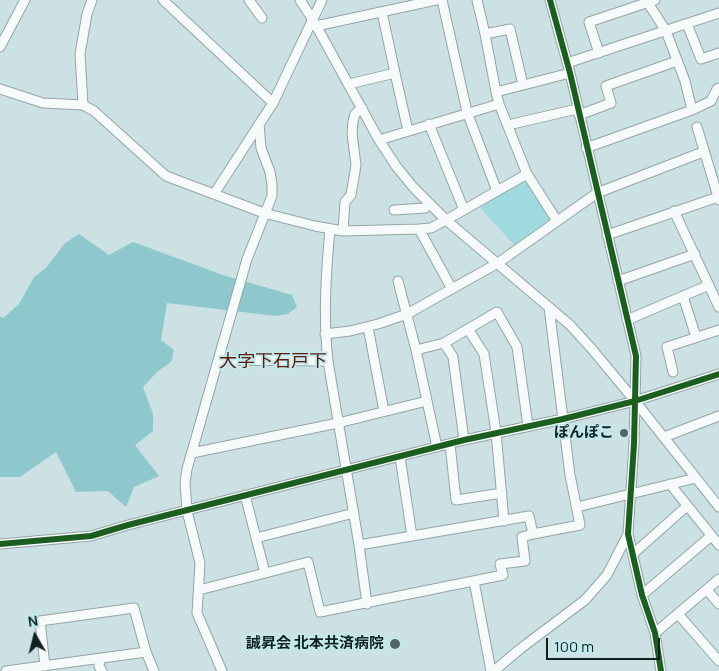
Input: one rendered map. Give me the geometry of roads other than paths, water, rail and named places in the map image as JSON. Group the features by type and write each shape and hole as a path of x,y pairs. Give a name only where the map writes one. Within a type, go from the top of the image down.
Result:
{"street":[{"path":"0,47 25,0"},
{"path":"83,105 80,54 87,14 92,0"},
{"path":"163,0 273,103"},
{"path":"249,0 262,18"},
{"path":"300,0 380,140 396,166 413,187 446,220 498,262 570,325 635,401 719,507"},
{"path":"214,194 273,103 314,23 322,0"},
{"path":"314,23 382,12 436,0"},
{"path":"442,0 467,112 497,191"},
{"path":"477,0 499,104 526,174 557,222"},
{"path":"550,0 570,73 636,356 634,444 628,534 642,595 655,633 661,671"},
{"path":"598,53 589,22 649,1 667,35 685,81 692,110"},
{"path":"382,12 408,131"},
{"path":"567,63 667,35 687,24 719,13"},
{"path":"687,24 701,59 719,53"},
{"path":"485,34 510,29 523,85"},
{"path":"508,125 578,112 611,103 606,86 677,62"},
{"path":"349,84 395,73"},
{"path":"496,92 570,73"},
{"path":"586,148 692,110 711,101 719,88"},
{"path":"0,89 43,103 83,105 94,111 166,176 264,213 330,229 343,231 431,228 526,174"},
{"path":"380,140 467,112 499,104"},
{"path":"343,231 345,202 351,195 356,165 352,134 353,121 355,114 362,108"},
{"path":"222,671 197,613 200,562 187,511 185,482 247,259 272,196 270,172 260,148 259,124"},
{"path":"429,124 464,210"},
{"path":"607,235 674,211 718,199 697,127"},
{"path":"325,334 368,327 407,314 498,262 597,193 703,152"},
{"path":"394,210 424,208 429,204"},
{"path":"674,211 719,306"},
{"path":"330,229 326,280 325,334 367,604"},
{"path":"419,229 452,289"},
{"path":"618,281 694,254"},
{"path":"398,281 416,350 437,447"},
{"path":"627,320 709,286"},
{"path":"684,296 696,337"},
{"path":"198,590 308,562 320,612 503,575 500,564 525,561 522,537 580,525 570,475 549,306"},
{"path":"416,350 444,343 497,312 517,347 528,426"},
{"path":"368,327 384,411"},
{"path":"468,329 484,354 496,432 504,521"},
{"path":"673,372 668,347 719,330"},
{"path":"444,343 453,358 464,440"},
{"path":"218,360 328,361"},
{"path":"0,544 91,536 496,432 563,419 635,401 719,374"},
{"path":"192,453 338,423 427,401"},
{"path":"664,437 719,416"},
{"path":"450,444 456,500 502,494"},
{"path":"400,456 412,536"},
{"path":"577,507 696,478"},
{"path":"670,484 719,545"},
{"path":"245,496 264,573"},
{"path":"633,554 688,506"},
{"path":"256,538 354,513"},
{"path":"359,545 530,516 533,534"},
{"path":"474,581 492,671 585,600 607,575 628,534"},
{"path":"642,595 711,536"},
{"path":"655,633 719,580"},
{"path":"707,590 719,604"},
{"path":"45,666 40,621 134,608 146,652 154,671"},
{"path":"678,614 719,661"},
{"path":"6,671 146,652"},
{"path":"100,659 99,666 102,671"}],"place":[{"name":"ぽんぽこ","path":"624,433"},
{"name":"誠昇会 北本共済病院","path":"395,644"}],"district":[{"name":"大字下石戸下","path":"273,362"}]}
